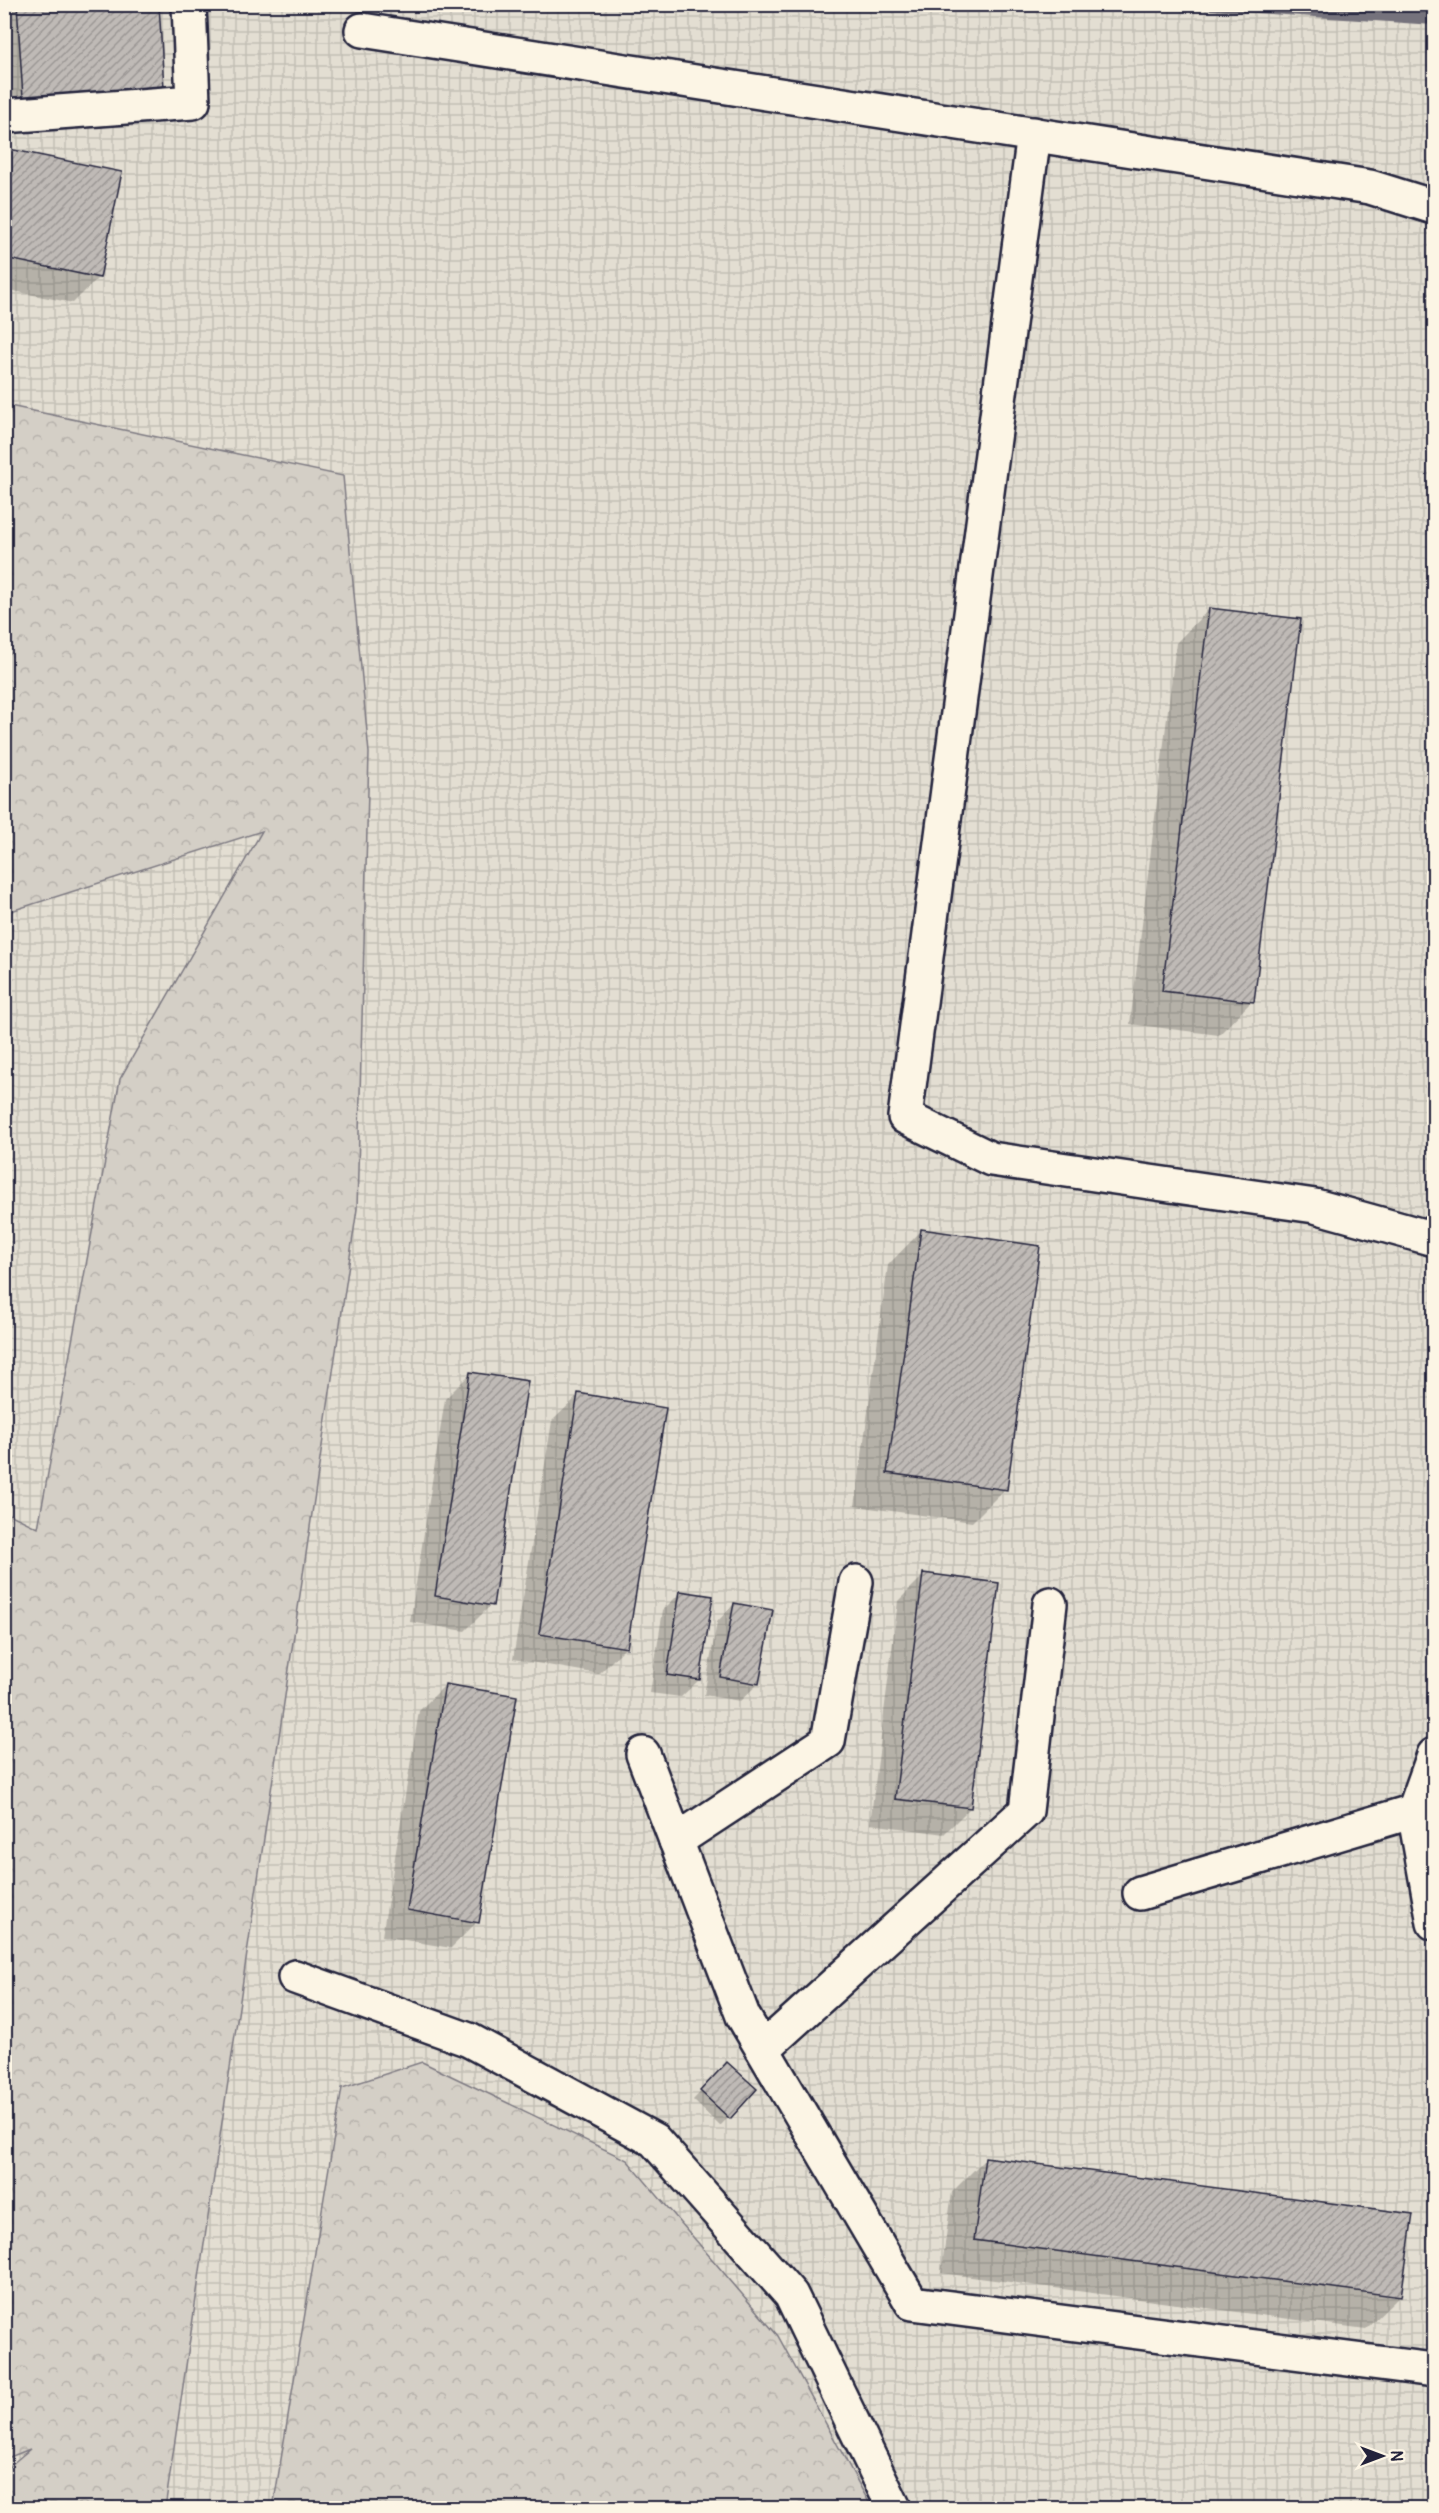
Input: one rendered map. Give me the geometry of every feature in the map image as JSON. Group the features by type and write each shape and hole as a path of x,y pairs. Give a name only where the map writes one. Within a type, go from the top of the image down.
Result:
{"lane":[{"path":"4,116 193,102 189,4"},
{"path":"362,30 1370,187 1434,207"},
{"path":"1034,134 905,1117 991,1158 1315,1206 1434,1239"},
{"path":"676,1841 828,1741 856,1582"},
{"path":"763,2049 1026,1811 1050,1604"},
{"path":"643,1754 743,2016 912,2303 1434,2370"},
{"path":"1434,1755 1414,1811 1434,1923"},
{"path":"1140,1893 1414,1811"},
{"path":"295,1977 470,2040 654,2140 791,2295 894,2508"}],"shaded area":[{"path":"5,5 1434,5 1434,2508 5,2508"}],"green space":[{"path":"5,405 343,476 369,753 357,1209 165,2508 5,2508 5,2470 30,2449 5,2459 5,1512 38,1528 120,1079 262,831 5,913"},
{"path":"422,2062 627,2160 778,2336 872,2508 273,2508 342,2088"}],"building":[{"path":"17,4 159,4 164,88 23,98"},
{"path":"4,148 122,172 100,278 4,258"},
{"path":"1209,608 1301,619 1254,1002 1162,991"},
{"path":"921,1229 1040,1246 1007,1490 887,1473"},
{"path":"470,1372 528,1381 493,1606 435,1596"},
{"path":"578,1393 666,1408 627,1648 539,1634"},
{"path":"923,1573 999,1583 971,1808 895,1799"},
{"path":"680,1591 713,1596 700,1680 667,1675"},
{"path":"734,1603 773,1610 759,1684 720,1677"},
{"path":"445,1684 517,1696 479,1923 407,1910"},
{"path":"727,2062 757,2089 730,2119 700,2091"},
{"path":"985,2157 1413,2214 1401,2297 974,2240"}],"waterway":[{"path":"1211,4 1434,19"}]}
